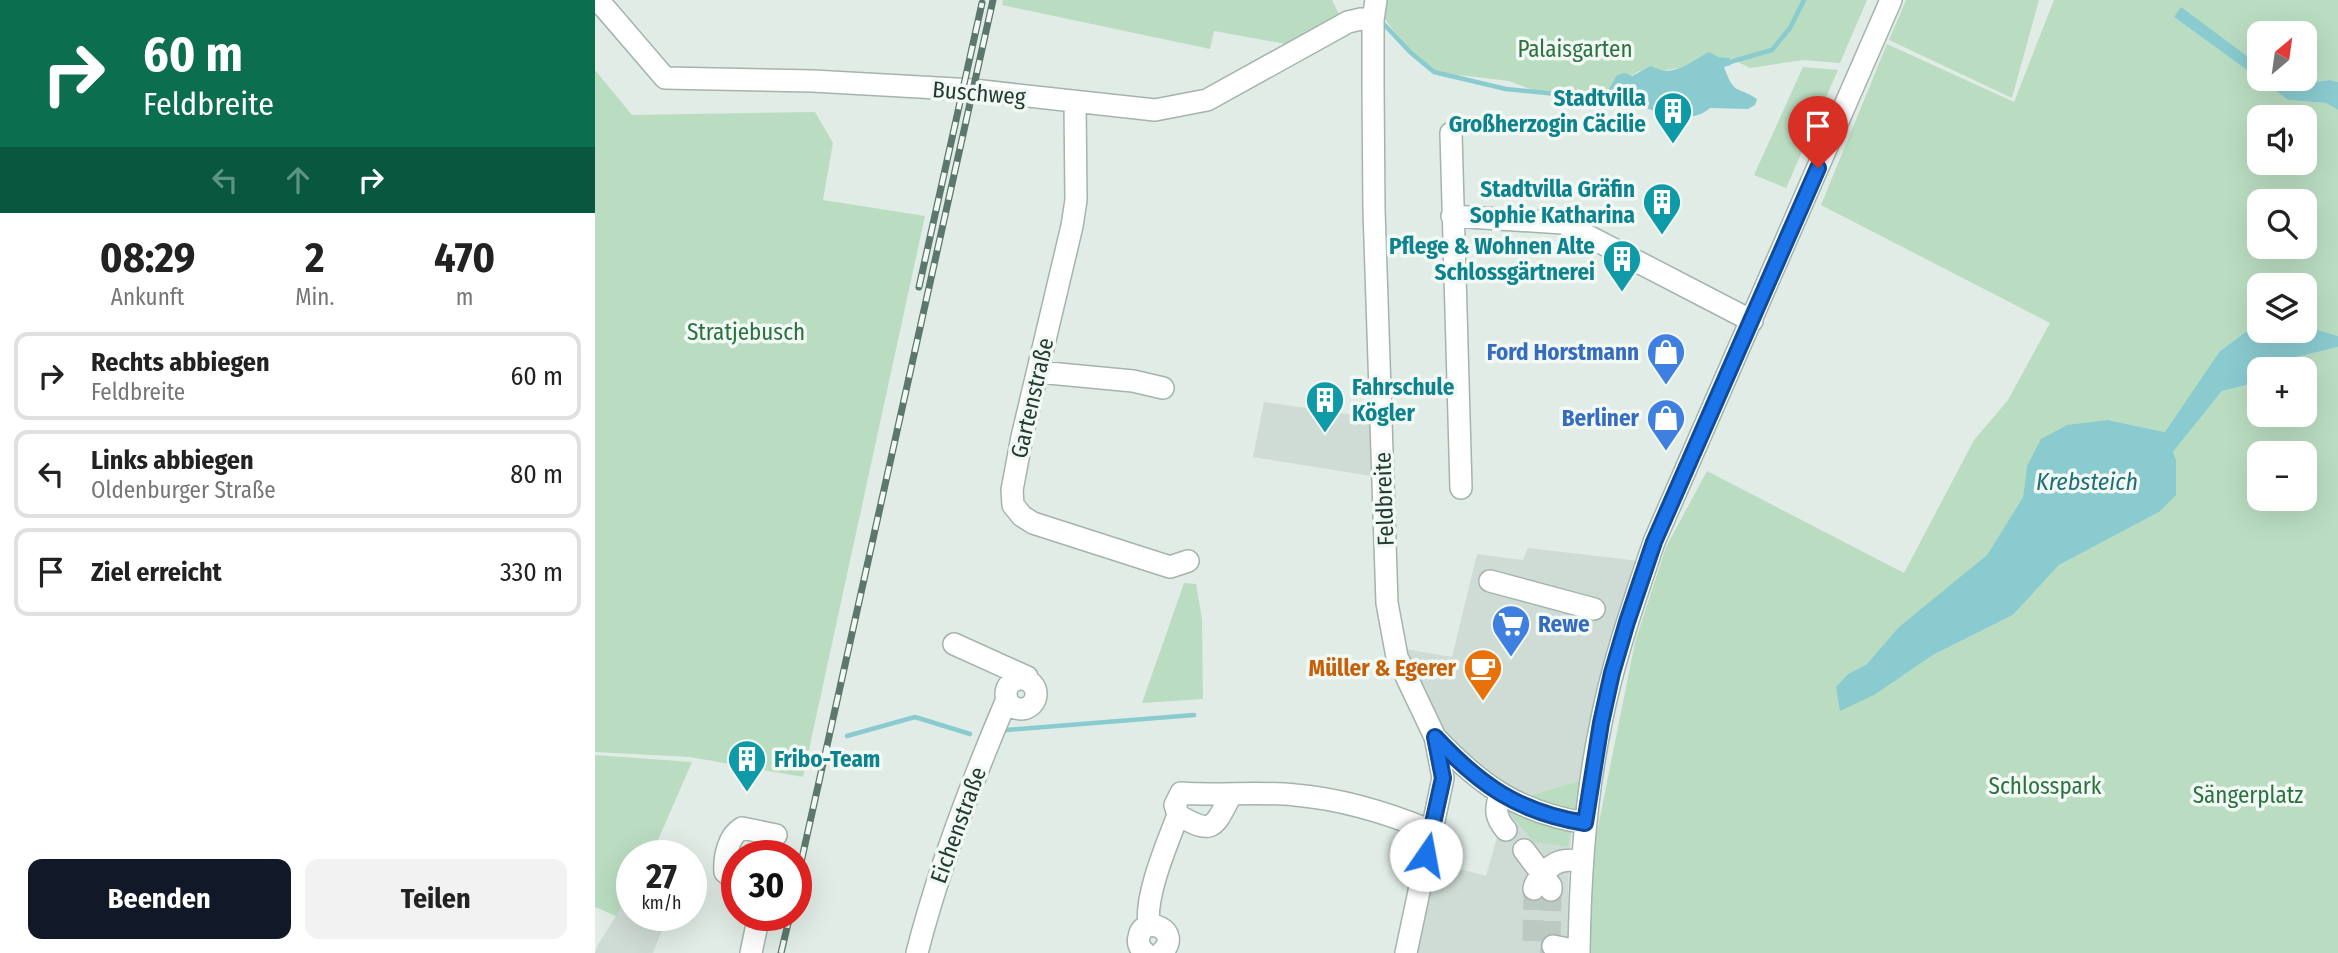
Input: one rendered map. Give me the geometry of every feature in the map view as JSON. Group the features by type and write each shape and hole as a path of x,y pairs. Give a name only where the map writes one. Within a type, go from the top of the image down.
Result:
{"street":[{"name":"Buschweg","path":"598,0 665,78 813,81 962,89 1155,110 1207,100 1348,22 1361,19 1375,10"},
{"path":"1553,946 1579,952 1585,823 1601,723 1627,622 1654,542 1891,0"},
{"name":"Feldbreite","path":"1375,10 1374,211 1387,604 1397,657 1435,737 1443,778 1406,953"},
{"name":"Gartenstraße","path":"1075,103 1076,200 1012,490 1013,505 1022,516 1045,528 1170,567 1188,561"},
{"path":"1451,133 1461,488"},
{"path":"1453,216 1563,223 1752,321"},
{"path":"1038,372 1133,381 1163,388"},
{"path":"1490,581 1594,609"},
{"name":"Eichenstraße","path":"916,953 928,908 979,766 1007,699 1007,688 1020,678 1028,680 1027,677 954,644"},
{"name":"Feldbreite","path":"1435,737 1465,768 1500,794 1531,809 1585,823"},
{"path":"1149,926 1149,903 1161,859 1178,816 1175,805 1181,793 1292,794 1323,798 1431,831"},
{"path":"1500,794 1495,810 1506,830"},
{"path":"1178,816 1199,826 1208,827 1218,823 1231,795"},
{"path":"732,840 735,832 742,828 775,837"},
{"path":"1524,850 1542,885 1550,864 1583,860"},
{"path":"1144,953 1139,945 1139,936 1149,926 1159,926 1166,933 1168,943 1161,953"},
{"path":"751,953 756,931"}],"shaded area":[{"path":"1264,402 1381,419 1383,478 1253,457"},
{"path":"1528,548 1648,562 1591,777 1525,797 1465,768 1394,647 1452,657 1477,554 1523,560"},
{"path":"1497,798 1573,823 1569,857 1567,953 1408,953 1428,861 1486,876 1499,830"},
{"path":"616,916 616,931 662,931 653,953 595,953"}],"green space":[{"path":"1003,0 1332,0 1339,14 1286,44 1214,31 1210,49 1002,5"},
{"name":"Palaisgarten","path":"1386,0 1867,0 1840,63 1803,60 1750,68 1730,58 1699,57 1679,68 1639,71 1609,89 1607,99 1546,95 1509,81 1434,72 1410,52 1381,14"},
{"path":"1906,0 2039,0 2012,98 1889,40"},
{"name":"Schlosspark","path":"2054,0 2338,0 2338,82 2317,82 2317,21 2247,21 2247,56 2181,8 2174,17 2247,70 2247,91 2276,91 2288,100 2326,103 2338,110 2338,336 2317,330 2317,273 2247,273 2247,331 2220,351 2174,451 2222,391 2247,385 2247,427 2317,427 2317,357 2297,357 2338,347 2338,953 1585,953 1591,862 1635,642 1666,547 1707,471 1904,573 1974,440 2008,400 2050,323 1821,205 1887,44 2014,102","holes":["2108,420 2166,432 2159,512 2059,565 2013,615 1933,655 1902,676 1848,674 1867,664 1929,604 1987,555 2023,497 2027,466"]},
{"path":"1803,67 1838,70 1786,188 1754,175"},
{"name":"Stratjebusch","path":"595,70 632,115 815,112 833,143 823,200 925,216 803,777 690,757 595,752"},
{"path":"1184,583 1196,584 1202,619 1203,699 1142,703"},
{"path":"595,755 692,762 658,840 616,840 616,916 595,907"},
{"path":"1591,777 1585,823 1525,797"},
{"path":"1501,804 1571,824 1568,847 1534,842"}],"water":[{"path":"2181,7 2247,56 2247,70 2174,17"},
{"path":"1709,52 1718,57 1730,58 1731,65 1724,67 1731,83 1757,99 1755,105 1748,109 1710,108 1702,114 1683,117 1631,104 1611,103 1607,99 1617,75 1625,73 1632,76 1651,66 1659,70 1674,70"},
{"path":"2317,82 2338,82 2338,110 2326,103 2288,100 2276,91 2317,91"},
{"name":"Krebsteich","path":"2317,330 2338,336 2338,347 2297,357 2247,357 2247,385 2222,391 2173,452 2176,460 2176,495 2159,512 2059,565 2013,615 1933,655 1874,695 1840,711 1836,687 1848,674 1867,664 1899,627 1987,555 2023,497 2027,466 2041,439 2067,425 2108,420 2165,432 2220,351 2247,331 2247,343 2317,343"}],"waterway":[{"path":"1730,62 1772,50 1790,28 1804,0"},
{"path":"1381,21 1410,52 1434,72 1506,89 1607,99"},
{"path":"1006,730 1194,715"},
{"path":"847,736 915,717 970,734"}],"tunnel":[{"path":"1534,889 1533,943 1550,945"},
{"path":"1551,890 1550,945 1553,946"}],"railway":[{"path":"806,840 993,0"},
{"path":"919,287 982,3"},
{"path":"781,953 786,931"}],"place":[{"name":"Stadtvilla Großherzogin Cäcilie","path":"1673,145"},
{"name":"Stadtvilla Gräfin Sophie Katharina","path":"1662,236"},
{"name":"Pflege & Wohnen Alte Schlossgärtnerei","path":"1622,293"},
{"name":"Ford Horstmann","path":"1666,386"},
{"name":"Fahrschule Kögler","path":"1325,434"},
{"name":"Berliner","path":"1666,452"},
{"name":"Rewe","path":"1511,658"},
{"name":"Müller & Egerer","path":"1483,702"},
{"name":"Fribo-Team","path":"747,793"}],"route":[{"path":"1426,855 1443,778 1435,737 1465,768 1500,794 1531,809 1565,820 1585,823 1591,777 1612,673 1654,542 1818,168"}],"park label":[{"name":"Sängerplatz","path":"2248,795"}]}
